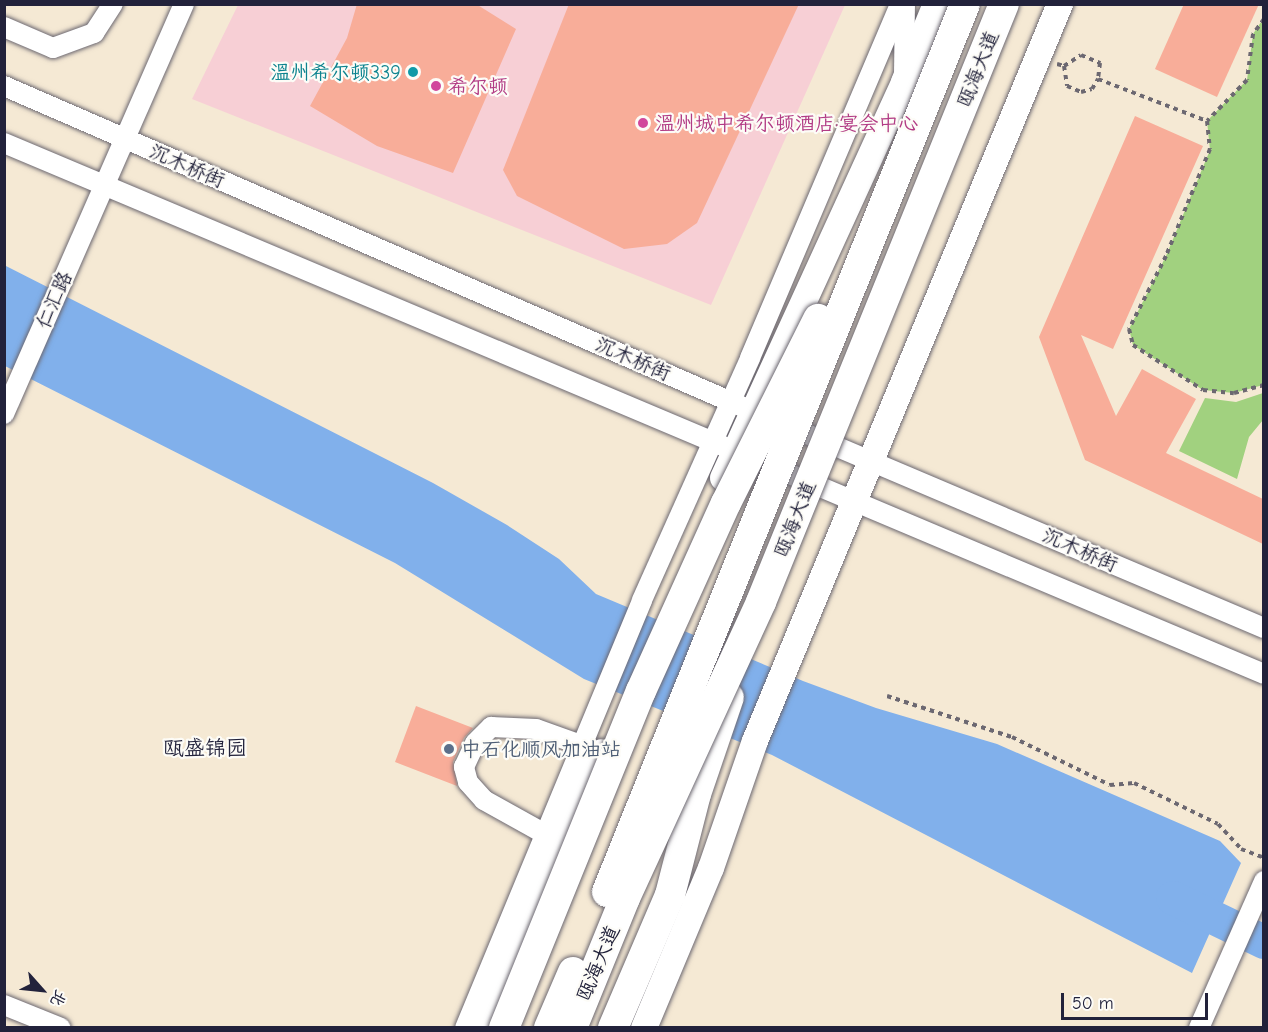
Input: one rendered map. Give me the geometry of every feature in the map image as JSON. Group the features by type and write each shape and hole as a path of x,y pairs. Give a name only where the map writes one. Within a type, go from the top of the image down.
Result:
{"highway":[{"name":"瓯海大道","path":"549,1028 602,904 966,4"},
{"name":"瓯海大道","path":"572,1028 626,898 761,602 1004,4"},
{"path":"504,1028 641,691 717,524 914,129"},
{"path":"613,1028 670,895 696,794 761,602"}],"main road":[{"path":"480,1028 668,598 904,82 936,4"},
{"path":"644,1028 711,868 755,741 794,653 1060,4"}],"street":[{"path":"4,27 53,48 94,33 113,4"},
{"name":"仁汇路","path":"4,414 184,4"},
{"path":"903,4 904,82"},
{"path":"465,1028 642,600 750,358 903,4"},
{"name":"沉木桥街","path":"4,86 729,401 1263,628"},
{"path":"4,143 1263,674"},
{"path":"545,834 484,800 468,782 464,767 475,743 491,727 536,729 581,746"},
{"path":"1199,1028 1263,881"},
{"path":"4,1005 50,1026"}],"path":[{"path":"1207,121 1247,80 1253,34 1263,19"},
{"path":"1081,55 1100,63 1098,79 1092,89 1081,92 1067,86 1064,66 1081,55"},
{"path":"1039,56 1064,66"},
{"path":"1098,79 1207,121"},
{"path":"1207,121 1210,150 1166,256 1130,329 1133,345 1203,390 1234,393 1263,385"},
{"path":"887,696 1012,737 1110,785 1134,783 1218,824 1241,849 1263,858"}],"shaded area":[{"path":"238,5 845,5 711,305 192,99"}],"green space":[{"path":"1263,19 1263,385 1234,393 1203,390 1133,345 1129,329 1166,256 1210,150 1207,121 1247,80 1253,34"},
{"path":"1263,393 1263,420 1249,437 1237,479 1179,451 1205,398 1236,402"}],"water":[{"path":"4,265 433,483 507,525 559,559 596,594 803,681 876,708 997,744 1220,841 1241,863 1192,973 772,755 584,679 395,563 5,366"}],"building":[{"name":"温州希尔顿339","path":"357,4 476,4 516,29 453,173 377,146 310,106 347,38"},
{"path":"569,4 799,4 697,223 667,244 624,249 517,196 503,170"},
{"path":"1184,4 1259,4 1217,97 1155,69"},
{"path":"1135,116 1203,146 1113,349 1081,335 1116,416 1142,369 1196,399 1166,453 1263,499 1263,544 1085,460 1039,337"},
{"path":"416,706 473,728 464,738 453,762 457,786 395,762"}],"waterway":[{"path":"1173,898 1264,942"}],"place":[{"name":"温州希尔顿339","path":"413,72"},
{"name":"希尔顿","path":"436,86"},
{"name":"温州城中希尔顿酒店·宴会中心","path":"643,123"},
{"name":"中石化顺风加油站","path":"449,749"}],"district":[{"name":"瓯盛锦园","path":"205,748"}]}
